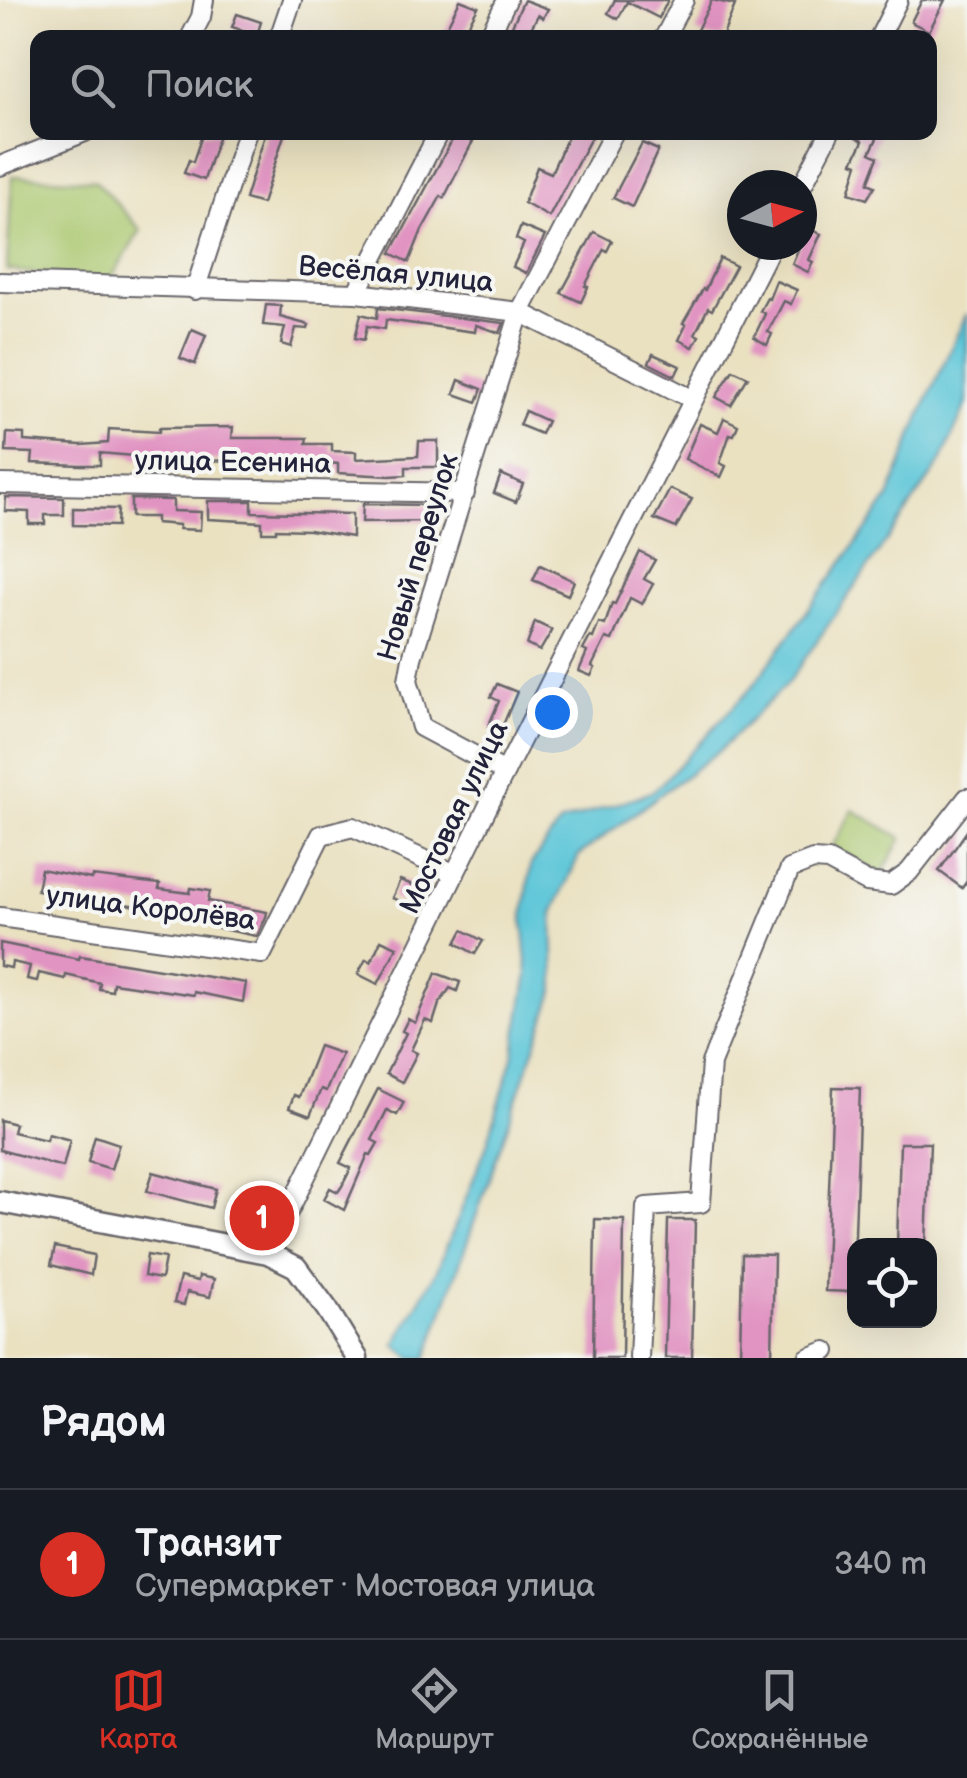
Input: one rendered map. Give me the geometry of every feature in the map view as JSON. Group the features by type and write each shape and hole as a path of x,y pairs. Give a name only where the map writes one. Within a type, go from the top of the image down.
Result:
{"main road":[{"path":"0,1202 268,1253 296,1267 328,1309 357,1358"}],"street":[{"path":"194,30 204,0"},
{"path":"282,30 292,0"},
{"path":"492,30 507,0"},
{"path":"668,30 684,0"},
{"path":"883,30 898,0"},
{"path":"0,166 65,140"},
{"path":"195,290 245,140"},
{"path":"356,292 435,140"},
{"name":"Новый переулок","path":"505,772 421,727 408,680 520,312 610,140"},
{"path":"810,170 826,140"},
{"name":"Мостовая улица","path":"268,1253 505,772 764,260"},
{"name":"Весёлая улица","path":"0,282 356,292 520,312 692,399"},
{"name":"улица Есенина","path":"0,484 464,493"},
{"path":"639,1358 646,1207 701,1203 711,1063 790,869 813,860 828,862 867,882 891,884 909,872 967,798"},
{"name":"улица Королёва","path":"0,917 262,954 322,835 353,827 456,874"}],"green space":[{"path":"12,176 95,180 141,230 109,282 7,270"},
{"path":"853,810 902,838 881,875 832,847"}],"water":[{"path":"967,313 967,403 941,462 788,683 720,750 579,855 553,913 555,989 427,1358 412,1358 395,1345 437,1270 487,1144 513,1057 528,974 523,920 531,864 560,823 654,791 753,686 889,498 920,416"}],"building":[{"path":"460,0 478,7 465,30 445,30"},
{"path":"524,0 548,9 543,18 538,15 530,30 510,30"},
{"path":"615,0 668,0 659,18 627,2 618,19 608,13"},
{"path":"712,0 735,5 725,30 697,30"},
{"path":"922,0 945,0 930,30 911,22"},
{"path":"237,14 261,22 259,30 232,27"},
{"path":"200,140 217,140 204,180 184,173 189,160 193,162"},
{"path":"263,140 282,140 262,204 245,199"},
{"path":"452,140 473,141 444,198 441,196 422,230 409,262 391,253"},
{"path":"566,140 590,140 549,217 524,203 537,167 551,173"},
{"path":"876,140 870,153 878,157 868,183 875,186 867,199 849,193 858,164 853,162 863,141"},
{"path":"642,143 658,150 632,207 613,198"},
{"path":"521,226 545,236 526,273 513,267 524,243 516,239"},
{"path":"594,232 612,241 585,286 588,287 581,302 561,293"},
{"path":"720,258 736,266 712,310 708,308 693,347 679,340 686,325 683,323"},
{"path":"794,260 813,262 808,272 792,264"},
{"path":"776,281 797,290 791,304 784,301 768,332 772,334 767,345 754,337 765,314 760,311"},
{"path":"266,305 281,306 280,317 309,325 308,329 296,328 291,347 281,344 285,327 263,325"},
{"path":"378,308 504,323 500,333 476,325 475,332 386,320 385,329 367,326 364,340 355,338 361,314 377,318"},
{"path":"192,329 206,335 195,364 180,358"},
{"path":"653,354 680,366 675,376 649,363"},
{"path":"733,370 748,377 731,405 716,397"},
{"path":"459,380 482,389 477,402 454,394"},
{"path":"525,411 547,421 541,434 519,425"},
{"path":"724,418 738,425 734,435 730,434 720,463 726,466 721,477 685,459 700,424 718,432"},
{"path":"233,427 232,438 307,438 306,444 332,444 332,451 356,452 356,459 418,456 419,441 438,441 438,467 406,467 406,475 390,476 338,473 338,464 316,462 133,459 100,453 100,465 32,463 33,453 6,452 7,433 24,434 24,441 81,445 108,443 109,429 159,432 159,428"},
{"path":"501,474 523,484 516,502 494,493"},
{"path":"670,489 692,499 676,528 654,519"},
{"path":"6,497 64,498 64,515 45,515 45,524 29,524 29,512 5,511"},
{"path":"131,499 173,500 173,511 201,512 200,530 156,523 156,517 131,517"},
{"path":"208,501 252,501 252,512 352,514 352,537 309,530 262,532 262,522 208,519"},
{"path":"363,504 431,505 430,521 362,522"},
{"path":"73,508 118,509 117,526 73,525"},
{"path":"640,552 655,560 644,579 653,584 642,604 630,598 612,640 606,638 592,666 595,668 591,676 579,671 587,652 583,650 599,623 605,625 612,603 615,604"},
{"path":"540,565 574,581 568,595 533,580"},
{"path":"535,622 552,630 540,651 527,645"},
{"path":"497,684 517,692 500,732 488,727 499,701 491,697"},
{"path":"967,831 967,881 962,888 939,871"},
{"path":"41,869 91,879 92,876 160,884 159,889 210,891 208,901 267,912 266,917 257,936 217,928 219,919 37,890"},
{"path":"400,880 420,888 413,906 392,898"},
{"path":"463,930 483,941 475,954 456,943"},
{"path":"381,940 397,947 378,984 358,974 366,959 371,962"},
{"path":"0,943 79,959 80,956 246,983 243,1002 113,983 112,991 99,989 100,983 66,975 65,979 39,973 37,981 27,979 30,966 12,962 11,968 0,966"},
{"path":"436,973 460,982 457,991 450,988 439,1004 433,1023 425,1020 411,1050 417,1053 402,1082 386,1074 406,1033 402,1031 408,1019 415,1023"},
{"path":"319,1046 342,1054 310,1116 289,1108 294,1095 299,1097"},
{"path":"833,1087 860,1088 855,1238 847,1238 847,1292 825,1291"},
{"path":"378,1089 404,1102 397,1115 387,1110 372,1140 378,1143 368,1154 344,1210 324,1199 330,1188 338,1192 351,1168 340,1163"},
{"path":"0,1120 15,1124 13,1132 46,1140 48,1134 70,1140 63,1167 0,1150"},
{"path":"95,1136 119,1144 111,1169 88,1162"},
{"path":"900,1143 930,1143 926,1238 897,1238"},
{"path":"153,1172 216,1189 211,1208 147,1191"},
{"path":"240,1191 256,1196 249,1217 233,1211"},
{"path":"595,1219 624,1220 622,1358 593,1358"},
{"path":"668,1220 695,1220 692,1358 665,1358"},
{"path":"55,1247 94,1255 91,1275 51,1265"},
{"path":"742,1254 774,1255 772,1358 740,1358"},
{"path":"147,1255 165,1258 161,1279 144,1276"},
{"path":"199,1276 214,1279 210,1297 187,1292 184,1305 174,1303 180,1277 198,1281"}],"place":[{"name":"Транзит","path":"262,1218"}]}
